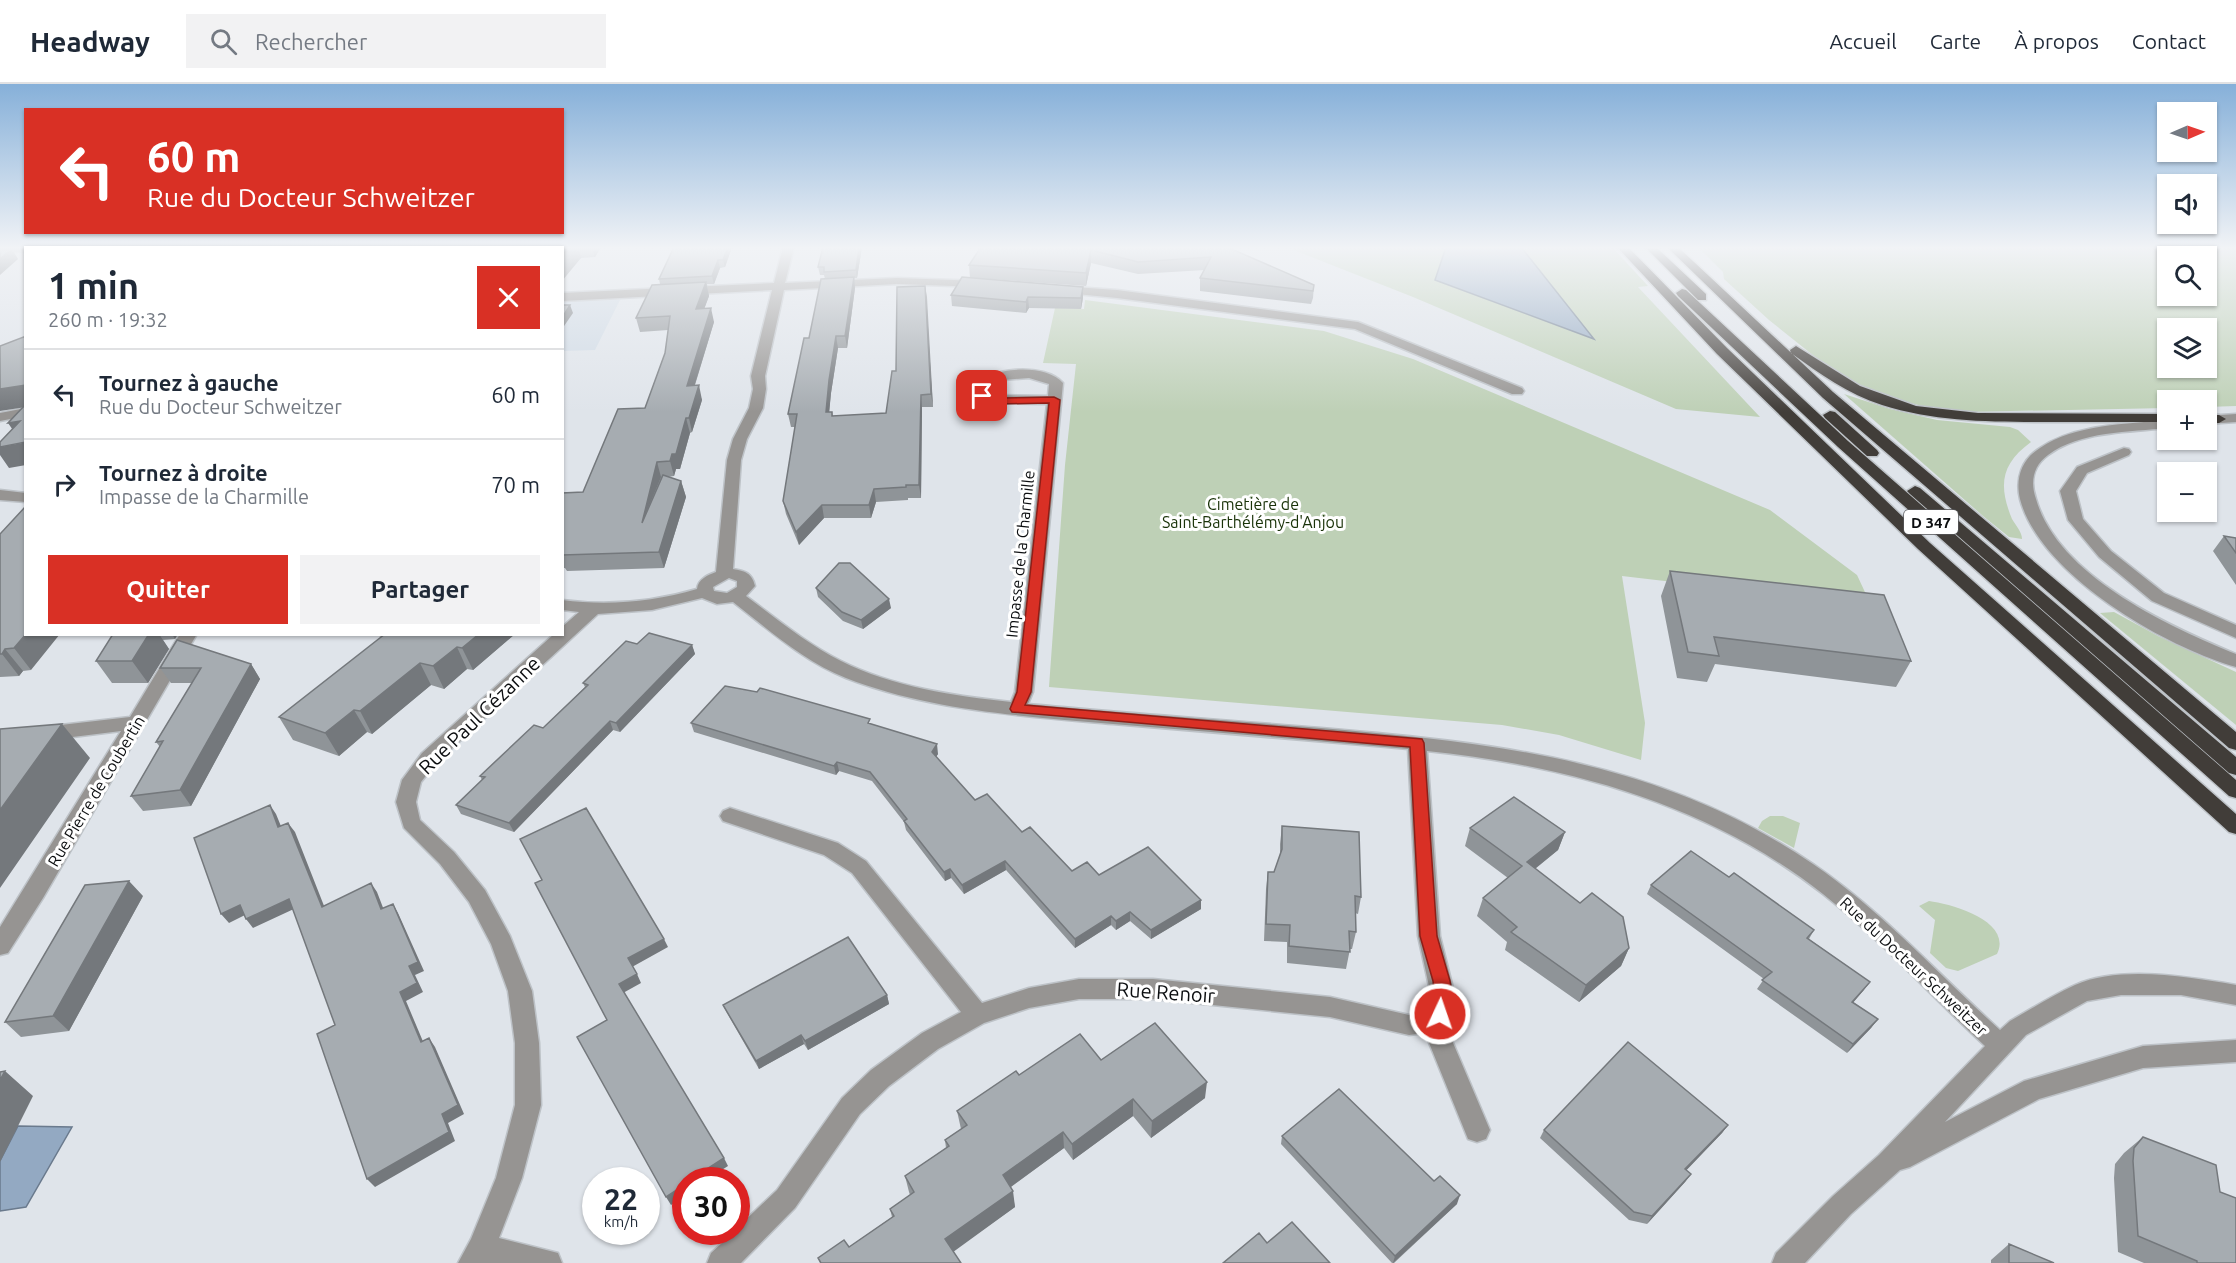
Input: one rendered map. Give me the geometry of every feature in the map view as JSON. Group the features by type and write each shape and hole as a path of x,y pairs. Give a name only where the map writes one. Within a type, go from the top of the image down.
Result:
{"highway":[{"path":"1675,302 1722,351 1924,546 2236,826"},
{"name":"D 347","path":"1691,302 1843,444 2236,792"},
{"name":"D 347","path":"1707,302 1888,468 2236,768"},
{"path":"1731,302 1836,402 2236,743"},
{"path":"1739,302 1811,362 1840,382 1868,396 1903,408 1936,415 1983,419 2157,418"}],"street":[{"path":"724,574 732,492 731,475 736,448 746,426 756,413 760,391 758,376 776,302"},
{"path":"1177,302 1358,326 1517,391"},
{"name":"Impasse de la Charmille","path":"1017,709 1024,692 1054,400"},
{"path":"0,417 24,412"},
{"path":"2217,419 2236,417"},
{"path":"2157,425 2078,436 2049,449 2033,461 2024,480 2030,506 2045,534 2070,566 2118,603 2194,644 2236,661"},
{"path":"2124,452 2082,470 2077,477 2068,491 2076,520 2105,554 2158,597 2236,632"},
{"path":"0,495 24,498"},
{"path":"724,574 741,575 747,581 745,589 735,596 718,599 708,596 705,591 709,581 724,574"},
{"path":"564,605 594,608 660,604 705,591"},
{"name":"Rue du Docteur Schweitzer","path":"735,596 808,649 848,672 899,689 943,700 1017,709 1417,743 1523,755 1578,768 1636,786 1750,836 1806,872 1852,906 2001,1046"},
{"name":"Rue Paul Cézanne","path":"564,635 594,608"},
{"name":"Rue Pierre de Coubertin","path":"0,946 36,892 188,636"},
{"name":"Rue Paul Cézanne","path":"477,1255 509,1178 528,1105 527,1044 520,991 501,943 477,896 447,858 411,823 406,802 412,780 429,758 563,636"},
{"path":"0,740 136,723"},
{"path":"1417,743 1429,936 1444,1000 1440,1014 1432,1021 1477,1130"},
{"path":"730,816 831,849 853,862 978,1015"},
{"path":"1786,1263 1842,1205 1888,1164 2018,1028 2083,992 2121,985 2181,985 2236,995"},
{"name":"Rue Renoir","path":"721,1263 786,1199 851,1106 880,1078 930,1041 978,1015 1029,998 1079,989 1144,988 1330,1007 1409,1025 1432,1021"},
{"path":"1888,1164 2033,1089 2143,1057 2236,1051"},
{"path":"477,1255 548,1263"}],"shaded area":[{"path":"564,302 619,302 595,350 564,351"}],"green space":[{"name":"Cimetière de Saint-Barthélémy-d'Anjou","path":"1085,302 1101,302 1324,331 1413,359 1770,510 1857,575 1871,605 1622,576 1645,723 1641,760 1559,735 1502,725 1049,687 1065,465 1076,364 1043,363 1055,308 1084,309"},
{"path":"1425,302 1652,302 1760,417 1676,409"},
{"path":"1749,302 2157,302 2157,306 2217,306 2217,302 2236,302 2236,406 2217,407 2217,390 2157,390 2157,408 1962,412 1926,407 1891,398 1860,386 1834,372"},
{"path":"1844,394 1890,409 1937,420 2010,427 2018,430 2031,442 2013,459 2008,467 2004,485 2012,519 2022,539 2009,537 1983,516"},
{"path":"2114,612 2158,636 2236,672 2236,725 2100,613"},
{"path":"1770,816 1783,816 1800,823 1794,848 1758,828 1762,821"},
{"path":"1929,901 1965,910 1989,924 1996,932 2000,942 1997,954 1958,971 1946,968 1930,953 1935,920 1919,906"}],"water":[{"path":"1494,302 1565,302 1594,339"},
{"path":"18,1126 72,1127 26,1207 0,1211 0,1161"}],"building":[{"path":"644,302 699,302 696,309 711,308 687,386 699,385 689,418 686,418 676,454 672,454 670,461 657,462 642,523 663,475 681,481 659,552 564,555 564,493 583,492 618,409 645,408 665,353 670,316 636,318"},
{"path":"816,302 850,302 845,336 836,336 826,412 832,412 832,416 886,413 892,371 896,371 897,302 926,302 931,394 921,395 919,485 874,489 869,505 822,505 796,532 783,501 797,414 788,414 804,338 809,338"},
{"path":"564,305 570,305 564,315"},
{"path":"24,337 24,385 0,389 0,346"},
{"path":"24,406 24,442 0,447 0,442 20,421 8,423"},
{"path":"24,508 24,636 14,648 5,649 2,654 0,654 0,534"},
{"path":"2224,536 2236,538 2236,553"},
{"path":"839,563 850,563 889,599 861,620 842,612 816,588"},
{"path":"1670,571 1884,595 1911,661 1714,637 1719,656 1688,652"},
{"path":"649,633 692,645 616,723 610,721 509,823 456,805 485,777 480,776 534,725 543,728 588,685 583,683 626,641 637,644"},
{"path":"112,636 148,636 132,661 96,661"},
{"path":"382,636 477,636 462,648 457,647 433,666 420,663 360,711 354,710 325,733 279,717"},
{"path":"177,640 251,664 180,790 131,796 163,741 156,742 201,668 160,668"},
{"path":"725,686 757,692 760,688 870,719 868,723 937,744 932,752 975,800 987,794 1022,832 1030,827 1072,871 1087,862 1099,875 1148,847 1201,900 1151,930 1130,912 1116,921 1111,916 1075,939 1005,861 962,885 950,869 944,872 904,821 907,819 870,772 837,762 834,766 691,723"},
{"path":"62,724 0,810 0,729"},
{"path":"1514,797 1565,832 1527,862 1580,903 1592,893 1623,917 1629,948 1586,985 1511,932 1517,927 1483,898 1522,866 1470,828"},
{"path":"270,805 278,827 288,823 322,907 371,883 381,909 393,904 418,962 409,966 417,983 400,992 421,1042 429,1038 458,1105 442,1114 449,1132 367,1179 317,1034 335,1025 289,899 246,919 240,905 221,914 194,838"},
{"path":"586,808 664,939 628,958 637,974 619,984 724,1158 710,1167 672,1167 672,1193 666,1197 660,1186 660,1167 649,1167 577,1037 607,1020 535,883 542,880 520,839"},
{"path":"1282,826 1359,832 1361,897 1355,896 1356,932 1349,931 1350,952 1289,946 1290,925 1266,924 1268,872 1274,872 1282,849"},
{"path":"1691,851 1729,877 1734,873 1814,930 1807,938 1870,982 1852,1002 1878,1019 1853,1044 1762,980 1772,972 1651,885"},
{"path":"129,881 53,1016 5,1022 85,885"},
{"path":"848,937 887,995 805,1041 801,1035 756,1061 723,1005"},
{"path":"1155,1023 1207,1082 1152,1121 1133,1099 1072,1144 1063,1132 1003,1175 1013,1191 945,1239 961,1263 821,1263 818,1258 844,1240 849,1247 894,1216 890,1209 914,1192 905,1176 949,1146 945,1140 967,1125 957,1111 1016,1071 1019,1075 1080,1034 1101,1060"},
{"path":"1628,1042 1728,1125 1685,1169 1691,1174 1652,1216 1634,1212 1544,1130"},
{"path":"1339,1089 1434,1181 1440,1176 1460,1195 1395,1256 1282,1136"},
{"path":"2143,1137 2216,1165 2220,1192 2236,1198 2236,1263 2197,1263 2197,1261 2138,1236 2133,1161 2134,1148"},
{"path":"1292,1222 1330,1263 1223,1263 1259,1233 1267,1243"},
{"path":"2009,1244 2054,1263 2009,1263"}],"route":[{"path":"982,396 999,401 1054,400 1024,692 1017,709 1417,743 1429,936 1444,1000 1440,1014"}]}
